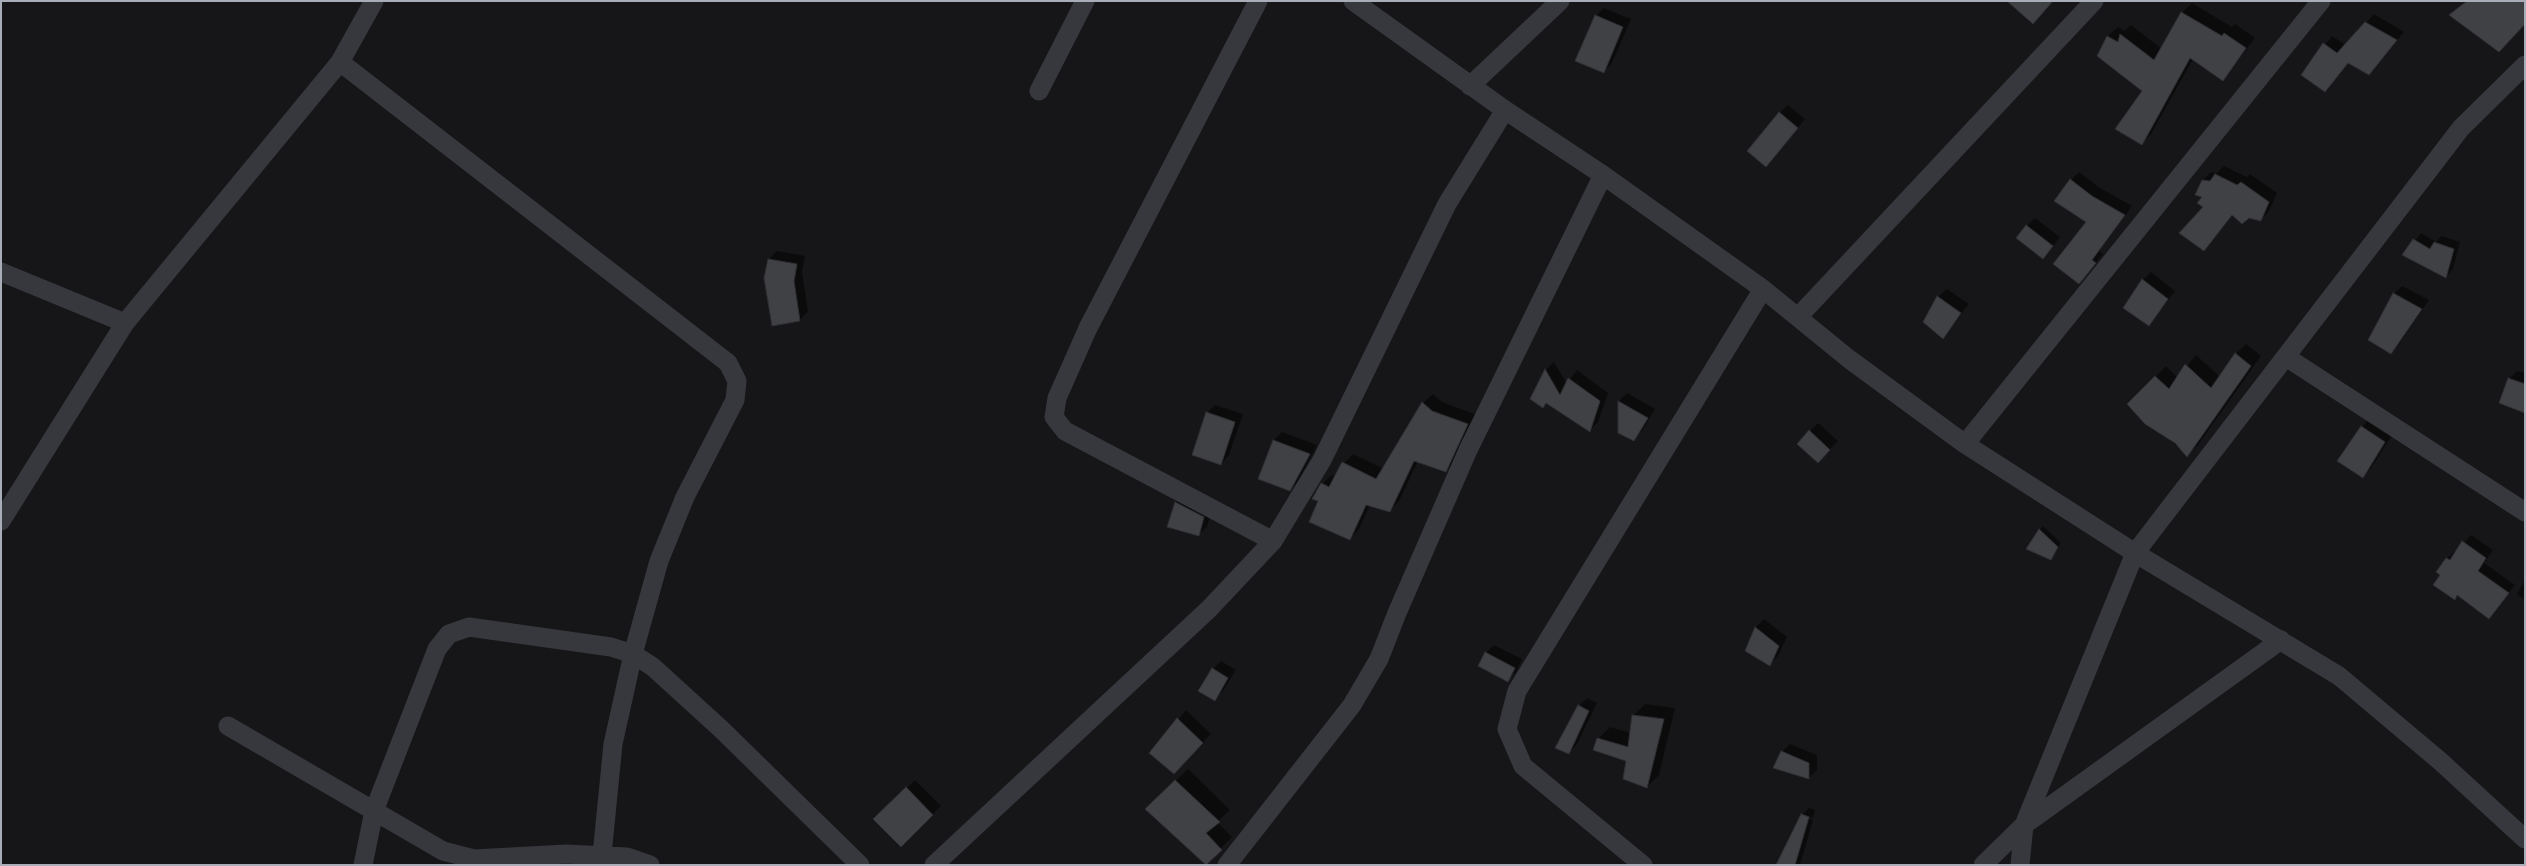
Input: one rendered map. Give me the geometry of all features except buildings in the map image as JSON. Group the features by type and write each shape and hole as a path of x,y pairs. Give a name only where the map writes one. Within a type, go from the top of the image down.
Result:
{"street":[{"path":"1,521 125,323 340,62 374,1"},
{"path":"1039,91 1085,1"},
{"path":"1258,1 1088,328 1057,398 1054,417 1065,430 1273,541"},
{"path":"1353,1 1470,86 1603,175 1763,289 1849,359 1964,444 2134,553 2339,676 2379,709 2525,839"},
{"path":"1470,86 1560,1"},
{"path":"1798,317 2094,1"},
{"path":"1964,444 2322,1"},
{"path":"340,62 728,363 737,381 735,400 685,497 659,561 634,654 613,744 601,860"},
{"path":"2020,865 2024,825 2134,553 2461,128 2525,65"},
{"path":"934,865 1209,608 1273,541 1322,460 1447,204 1505,110"},
{"path":"1227,865 1352,705 1380,659 1397,613 1468,450 1603,175"},
{"path":"1,272 125,323"},
{"path":"1643,865 1523,766 1507,729 1517,691 1763,289"},
{"path":"2286,357 2525,512"},
{"path":"363,865 374,811 437,648 449,634 469,627 611,647 634,654 653,667 721,729 860,865"},
{"path":"1983,865 2024,825 2281,640"},
{"path":"228,726 443,851 474,859 566,854 601,860 627,857 650,865"}]}
